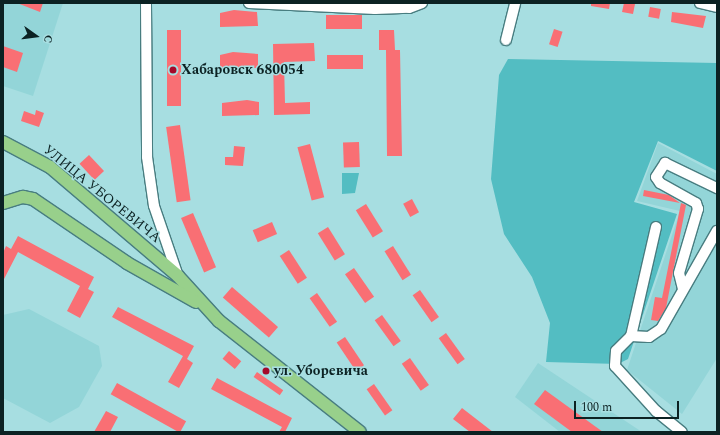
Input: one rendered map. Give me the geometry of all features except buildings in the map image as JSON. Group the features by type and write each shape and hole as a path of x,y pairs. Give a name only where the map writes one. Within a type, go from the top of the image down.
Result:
{"main road":[{"name":"УЛИЦА УБОРЕВИЧА","path":"3,142 50,167 156,256 178,276 210,312"},
{"path":"3,203 23,197 34,200 127,263 210,312 360,432"}],"street":[{"path":"146,3 147,157 154,206 178,276"},
{"path":"250,3 375,9 409,8 422,3"},
{"path":"506,40 515,3"},
{"path":"700,3 717,7"},
{"path":"683,289 679,284 679,273 698,209 696,203 660,183 656,177 665,163 717,188"},
{"path":"656,227 631,336 616,351 615,366 656,411 682,432"},
{"path":"631,336 656,334 717,231"},
{"path":"156,256 168,245"}],"shaded area":[{"path":"3,3 63,3 33,96 3,86"},
{"path":"508,59 717,63 717,171 658,141 634,202 677,214 628,359 618,364 546,362 550,323 532,277 504,234 491,179 499,75"},
{"path":"658,143 717,174 717,358 682,414 627,370 680,211 637,201"},
{"path":"342,173 359,173 355,193 342,194"},
{"path":"29,309 99,346 102,366 79,407 50,423 3,398 3,315"},
{"path":"538,363 642,432 560,432 515,397"}],"place":[{"name":"Хабаровск 680054","path":"173,70"},
{"name":"ул. Уборевича","path":"266,371"}]}
